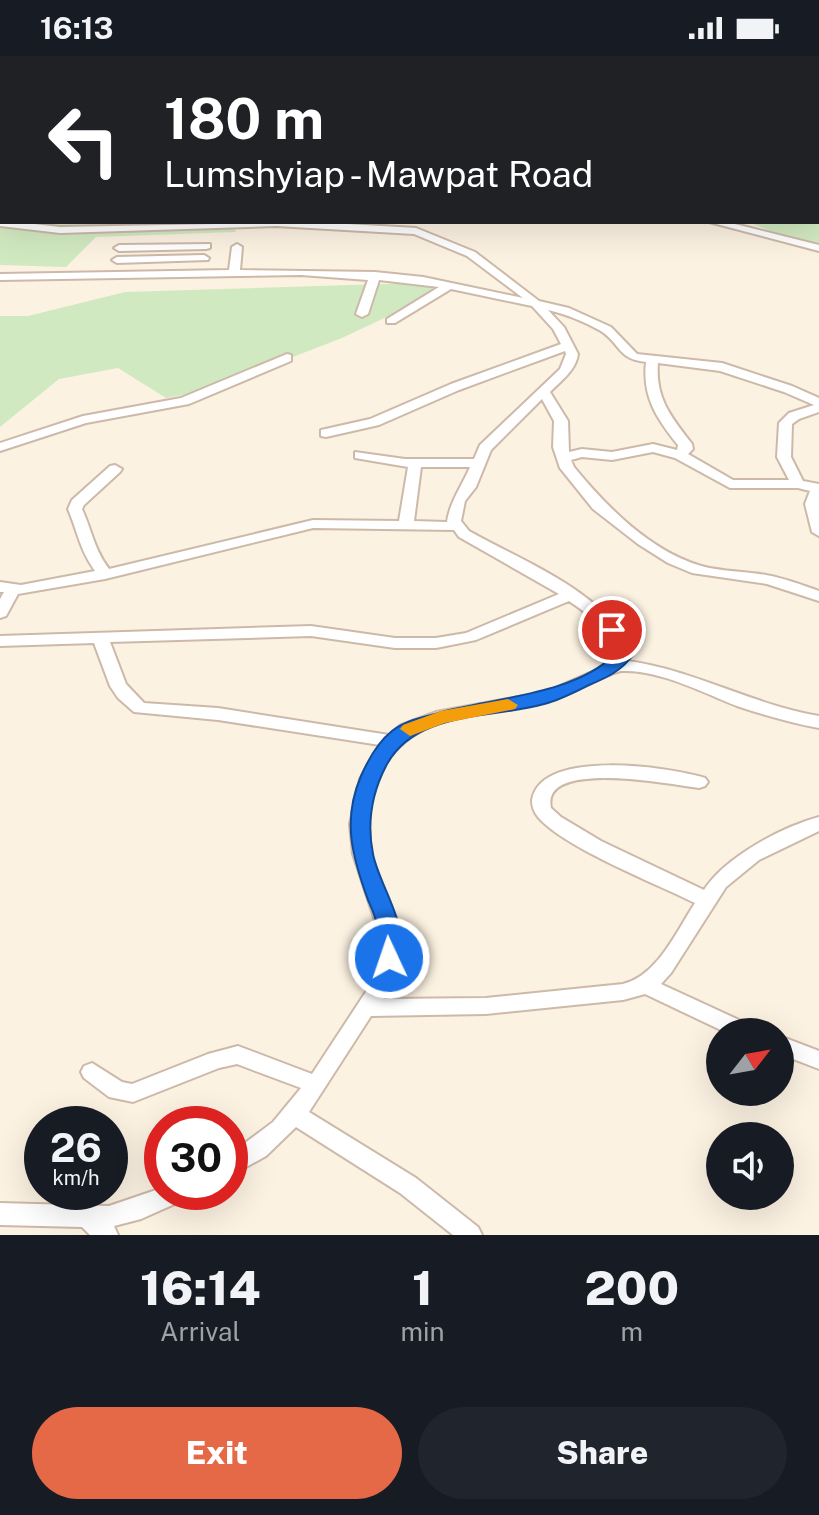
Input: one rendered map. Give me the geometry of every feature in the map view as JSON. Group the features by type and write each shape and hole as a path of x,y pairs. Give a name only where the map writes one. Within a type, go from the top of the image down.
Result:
{"street":[{"path":"9,224 60,230 229,224"},
{"path":"375,224 416,231 459,248 494,270 538,305 558,327 572,359 544,392 485,448 469,487 458,501 456,526"},
{"path":"722,224 819,248"},
{"path":"118,254 206,247 201,275"},
{"path":"234,274 237,247"},
{"path":"0,277 301,272 375,275 450,285 565,310 613,333 628,354 652,361 722,367 774,384 819,405"},
{"path":"362,314 375,275"},
{"path":"391,321 450,285"},
{"path":"326,433 374,422 455,387 568,346"},
{"path":"0,447 83,420 198,397 287,358"},
{"path":"652,361 650,378 654,406 685,444 686,449 680,455"},
{"path":"544,392 561,421 560,447 567,468 598,506 673,560 697,570 779,583 819,596"},
{"path":"798,484 785,462 786,423 819,405"},
{"path":"563,458 582,453 612,456 647,448 680,455 730,484 798,484 819,488 812,504 819,532"},
{"path":"360,455 415,463 480,463"},
{"path":"406,524 415,463"},
{"path":"105,574 88,551 86,535 75,509 77,503 115,469"},
{"path":"0,613 6,588 105,574 313,524 456,526 470,538 533,570 570,595 622,642 624,655 616,665 549,696 441,717 420,724 393,741 370,775 359,826 363,857 384,909 389,937 389,958 383,983 333,1054 296,1115 274,1138 248,1155"},
{"path":"0,641 311,631 395,643 436,643 470,637 570,595"},
{"path":"101,637 112,677 131,702 140,708 205,712 393,741"},
{"path":"616,665 656,670 785,714 819,722"},
{"path":"699,782 585,771 556,778 546,786 540,803 544,811 565,829 707,900"},
{"path":"365,1008 486,1006 623,992 646,986 664,967 719,882 752,855 819,823"},
{"path":"646,986 715,1018"},
{"path":"794,1050 819,1060"},
{"path":"92,1072 117,1090 133,1093 216,1060 238,1055 317,1085"},
{"path":"296,1115 380,1165 440,1207 470,1235"},
{"path":"0,1214 98,1226 144,1207"}],"green space":[{"path":"0,224 233,224 236,232 96,237 66,267 0,265"},
{"path":"754,224 819,224 819,252"},
{"path":"414,283 446,289 342,338 205,391 166,398 118,368 59,379 0,427 0,316 28,316 125,292"}],"slow traffic":[{"path":"410,729 441,717 508,705"}],"route":[{"path":"389,958 388,923 360,844 359,826 364,793 378,761 399,735 420,724 441,717 541,699 610,669 624,655 622,642 612,630"}]}
